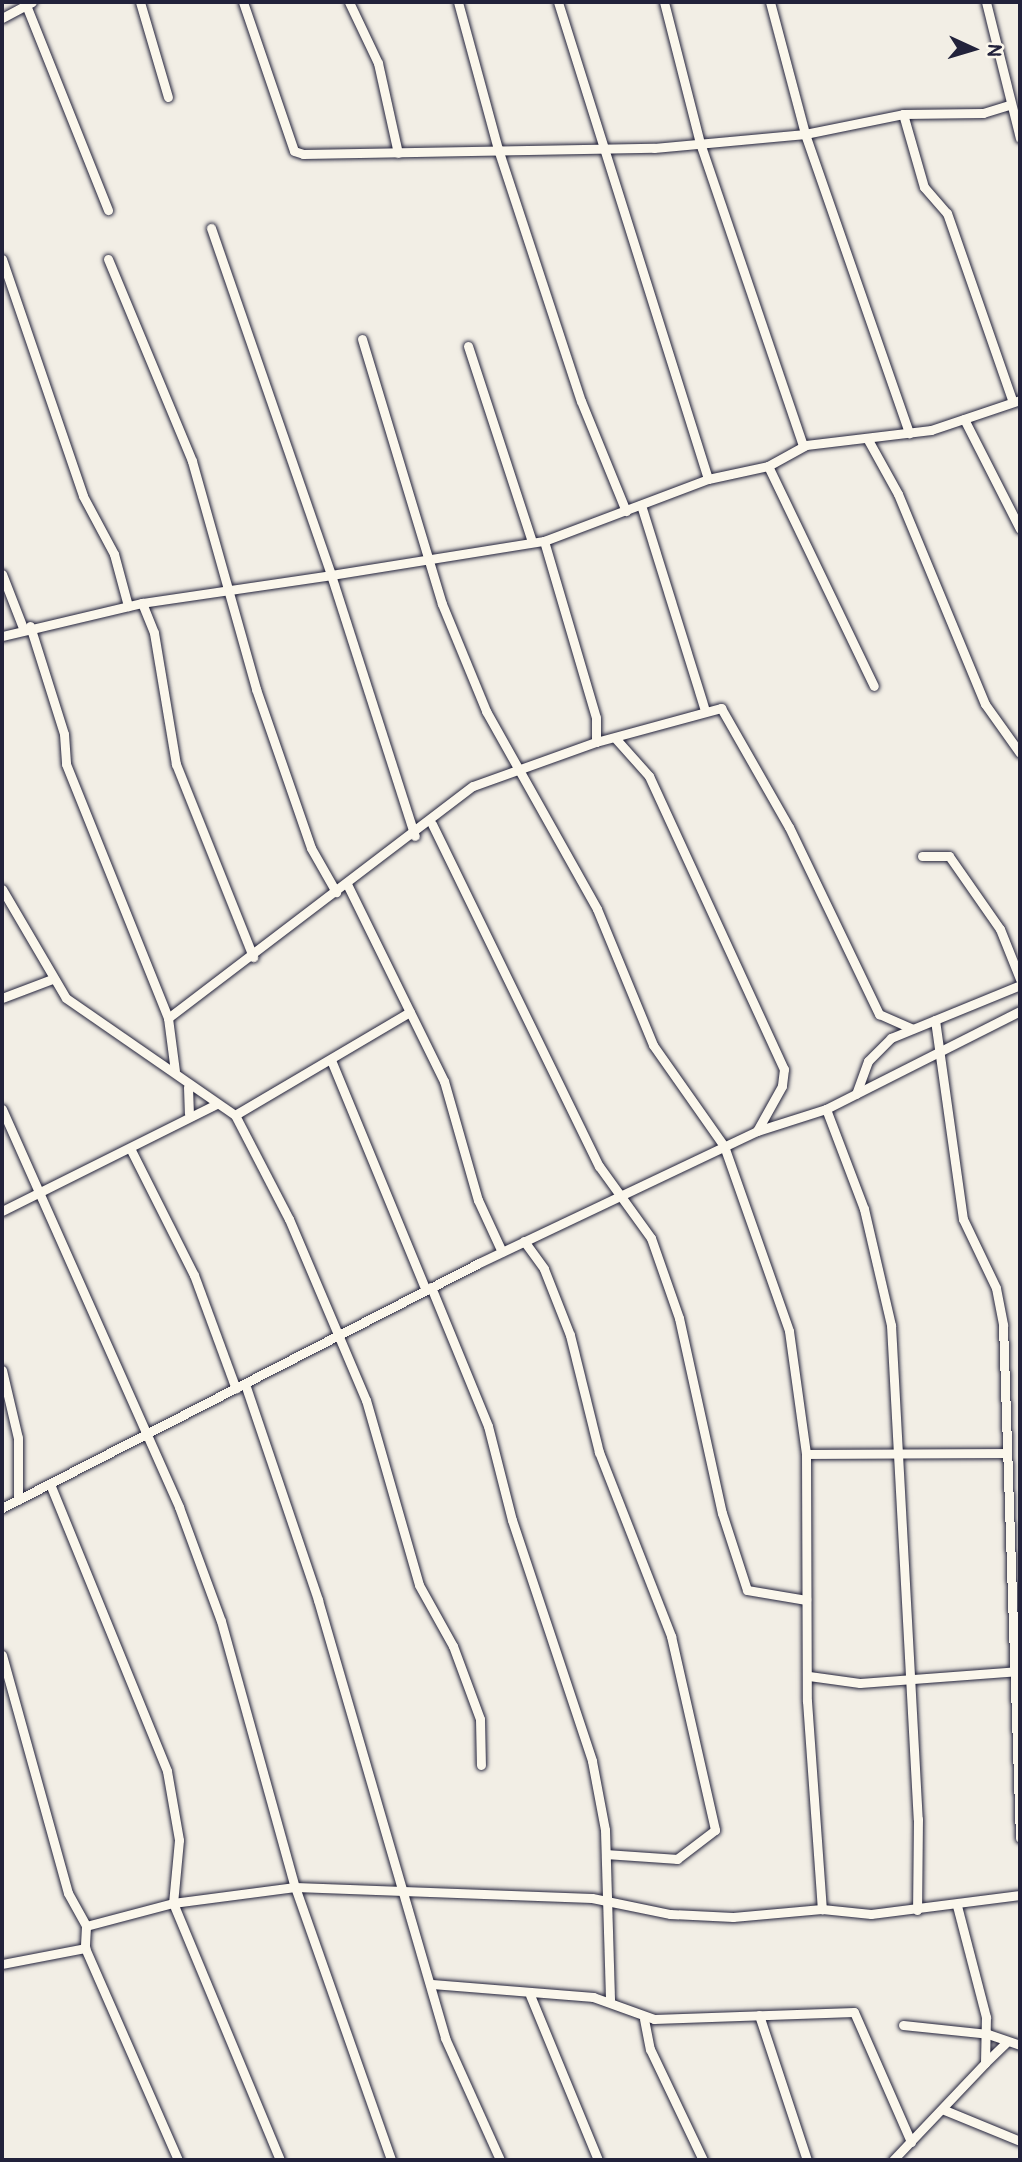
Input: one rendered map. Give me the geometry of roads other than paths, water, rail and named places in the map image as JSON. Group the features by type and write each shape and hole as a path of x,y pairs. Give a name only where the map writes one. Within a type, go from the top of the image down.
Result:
{"street":[{"path":"140,2 168,97"},
{"path":"243,2 297,153 600,149 700,143 805,134 903,114 969,114 1010,105"},
{"path":"349,2 378,63 398,153"},
{"path":"458,2 498,149 581,401 626,512"},
{"path":"558,2 600,149 708,479"},
{"path":"664,2 700,143 803,446"},
{"path":"770,2 805,134 909,433"},
{"path":"986,2 1020,138"},
{"path":"2,18 29,3 108,210"},
{"path":"2,636 26,627 142,603 430,562 531,538 544,541 708,479 768,466 803,446 909,433 964,419 1016,401 947,213 924,187 903,114"},
{"path":"211,228 331,575 415,835"},
{"path":"2,259 83,496 114,554 128,606"},
{"path":"108,259 192,461 228,591 311,848 336,892"},
{"path":"362,339 430,562 486,712 597,909 653,1045 724,1146 789,1331 806,1454 806,1600 822,1909"},
{"path":"468,346 531,538"},
{"path":"964,419 1020,529"},
{"path":"867,438 898,494 985,704 1020,753"},
{"path":"768,466 874,686"},
{"path":"641,505 705,710"},
{"path":"544,541 596,718 596,742"},
{"path":"2,574 26,627 64,734 66,764 168,1018 175,1071"},
{"path":"142,603 154,633 176,764 253,957"},
{"path":"168,1018 432,824 473,786 517,768 596,742 705,710 721,708 737,727 879,1014 911,1028"},
{"path":"615,738 649,776 785,1069 782,1086 757,1131"},
{"path":"432,824 598,1166 623,1194 651,1238 679,1318 722,1513 747,1590 806,1600"},
{"path":"922,856 949,856 1000,929 1020,979"},
{"path":"347,884 444,1081 478,1200 502,1252"},
{"path":"2,889 52,979 66,998 175,1071 188,1087 235,1115 339,1334 381,1443 419,1585 453,1646 480,1719 481,1765"},
{"path":"2,998 52,979"},
{"path":"856,1094 878,1049 911,1028 1020,985"},
{"path":"235,1115 410,1012"},
{"path":"2,1508 144,1439 339,1334 524,1241 757,1131 826,1109 941,1054 1020,1012"},
{"path":"935,1020 963,1219 1000,1304 1016,1671 1020,1838"},
{"path":"331,1060 483,1413 512,1520 574,1698 599,1790 610,1902 610,2000"},
{"path":"188,1087 189,1113"},
{"path":"2,1211 43,1194 131,1150 189,1113 215,1105"},
{"path":"2,1109 43,1194 144,1439 179,1507 221,1622 295,1887 391,2160"},
{"path":"826,1109 864,1209 887,1300 910,1677 917,1910"},
{"path":"131,1150 194,1275 240,1386 318,1600 432,1984 445,2038 500,2160"},
{"path":"524,1241 544,1269 569,1335 599,1452 671,1636 715,1830 677,1859 606,1854"},
{"path":"2,1370 18,1438 18,1500"},
{"path":"806,1454 896,1456 1006,1453"},
{"path":"50,1484 167,1771 179,1840 173,1903 280,2160"},
{"path":"2,1654 68,1894 86,1926 85,1948 178,2160"},
{"path":"809,1676 860,1683 910,1677 954,1679 1016,1671"},
{"path":"86,1926 173,1903 295,1887 404,1895 610,1902 691,1916 822,1909 917,1910 1020,1895"},
{"path":"957,1906 988,2034 985,2063"},
{"path":"2,1964 85,1948"},
{"path":"432,1984 530,1995 610,2000 644,2019 859,2015 911,2142"},
{"path":"530,1995 598,2160"},
{"path":"759,2015 807,2160"},
{"path":"644,2019 650,2049 704,2160"},
{"path":"903,2025 988,2034 1006,2043 1020,2045"},
{"path":"893,2160 1006,2043"},
{"path":"942,2109 1020,2141"}]}
